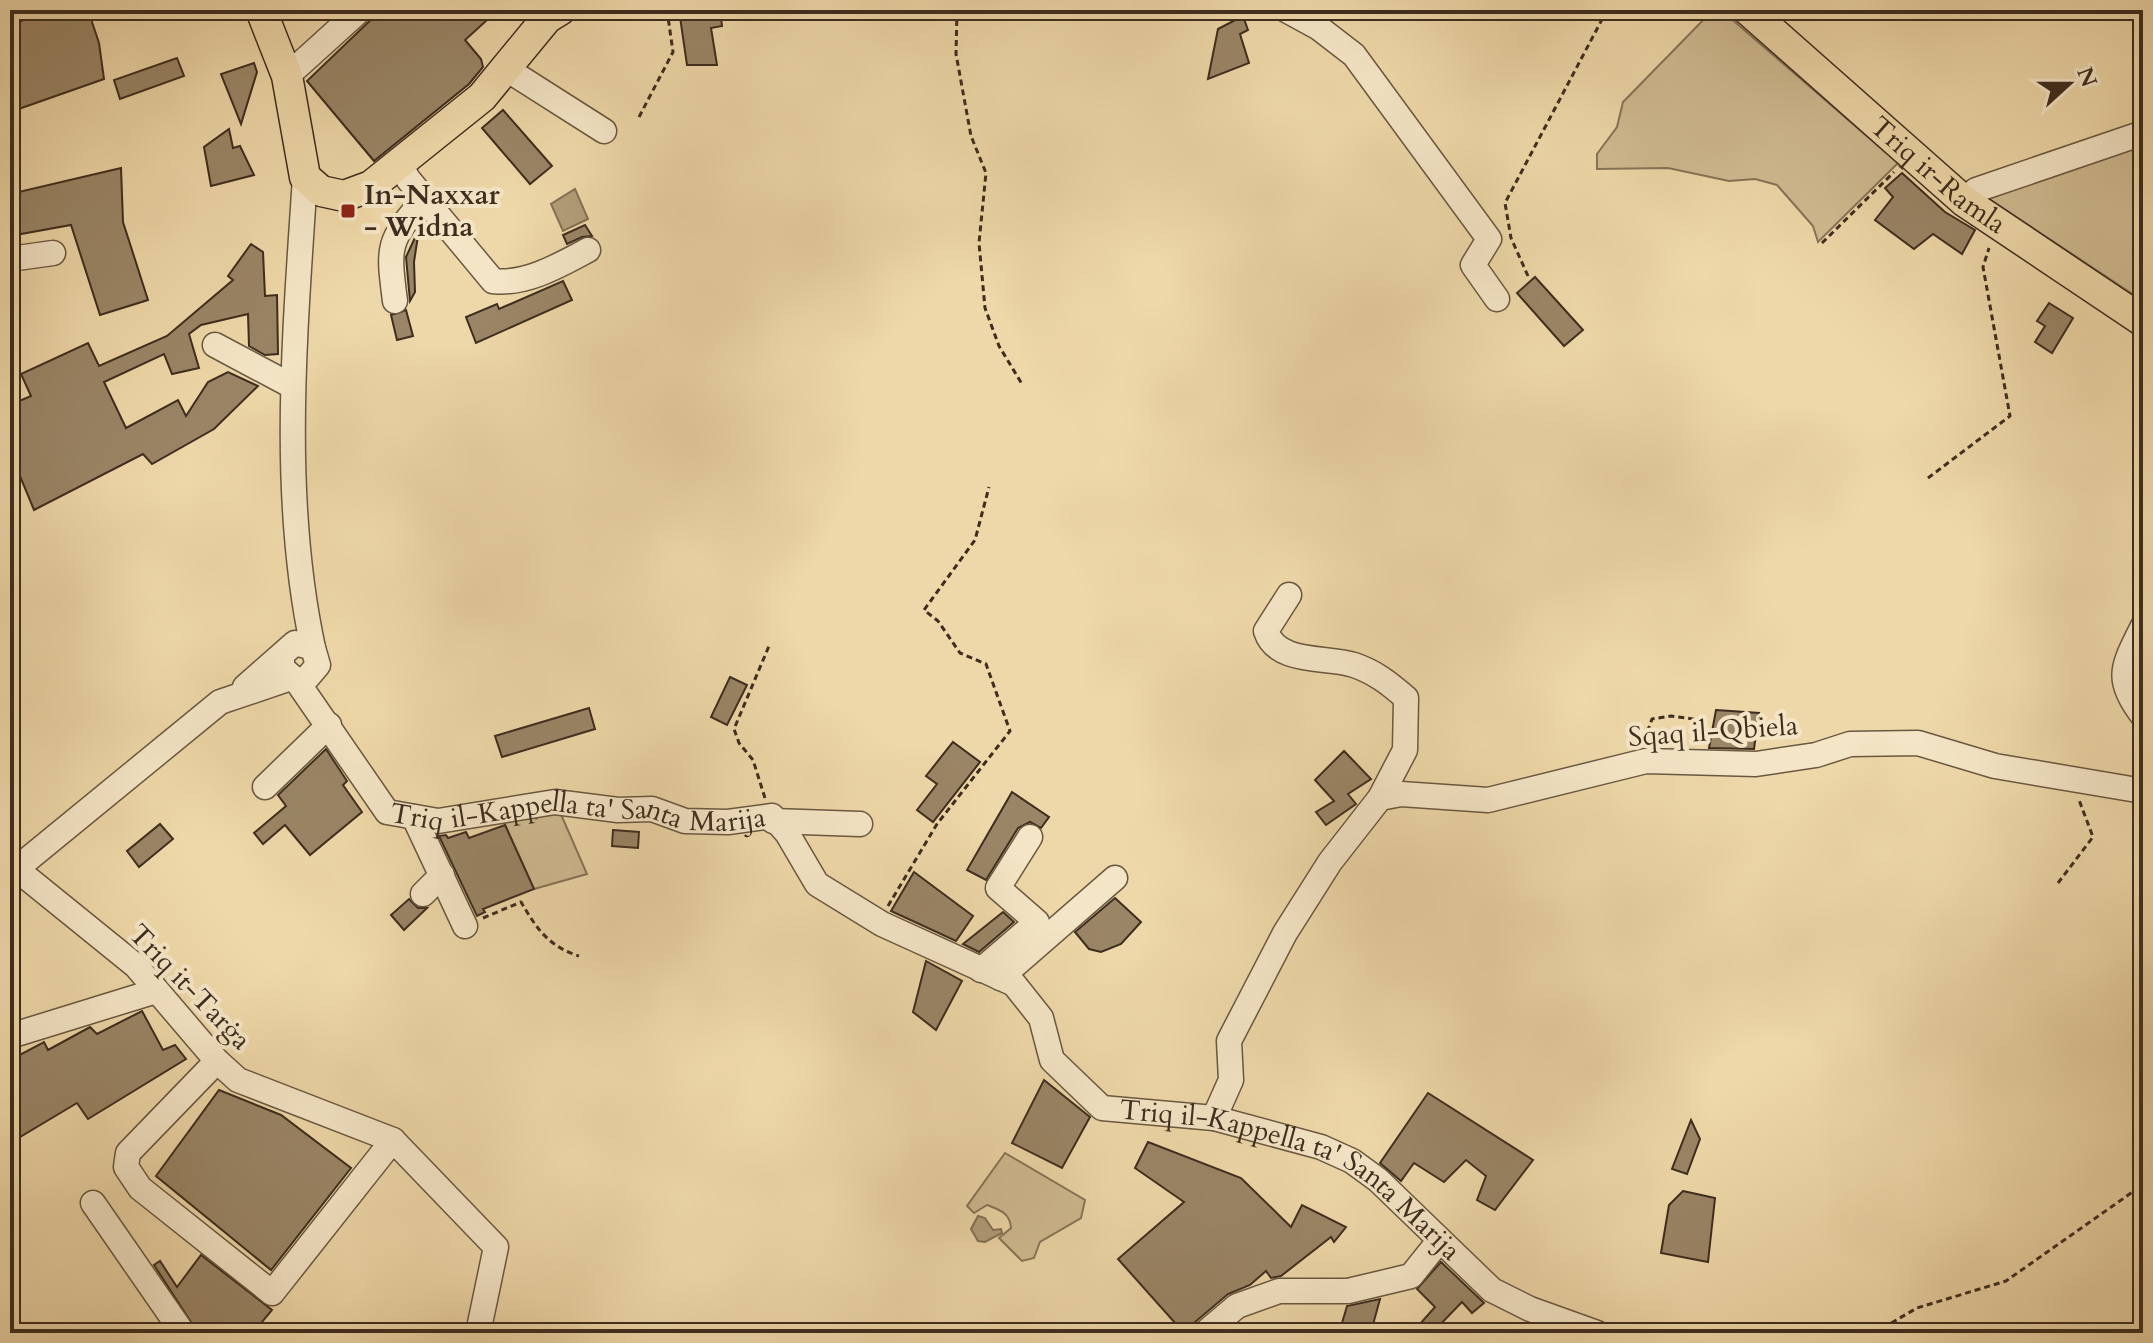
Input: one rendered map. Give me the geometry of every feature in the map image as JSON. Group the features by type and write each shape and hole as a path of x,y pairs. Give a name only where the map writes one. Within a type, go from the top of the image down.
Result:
{"main road":[{"name":"Triq il-Kappella ta' Santa Marija","path":"261,10 287,76 305,177"},
{"path":"305,177 321,191 344,196 371,186 482,97 547,18 560,10"},
{"name":"Triq ir-Ramla","path":"1748,10 1964,201 2143,321"}],"street":[{"path":"287,76 360,10"},
{"path":"1286,10 1319,28 1354,55 1489,239 1473,265 1497,299"},
{"path":"505,68 604,131"},
{"path":"1964,201 1976,190 2143,133"},
{"path":"400,163 424,200 493,281 506,283 554,268 588,250"},
{"name":"Triq il-Kappella ta' Santa Marija","path":"305,177 292,386 299,584 298,663 349,760 387,812 438,821 555,802 618,810 652,809 685,821 772,819 787,833 817,884 882,924 1014,984 1041,1018 1052,1060 1102,1108 1214,1118 1321,1147 1352,1161 1378,1180 1492,1290 1530,1309 1597,1333"},
{"path":"395,301 390,259 395,232 424,200"},
{"path":"10,259 53,253"},
{"path":"215,345 292,386"},
{"path":"1214,1118 1231,1080 1229,1041 1285,933 1330,862 1380,798 1405,750 1406,698 1384,679 1352,664 1311,661 1274,645 1266,631 1289,595"},
{"path":"2143,626 2123,669 2123,684 2143,716"},
{"path":"13,866 220,702 298,663"},
{"path":"265,787 328,722"},
{"name":"Sqaq il-Qbiela","path":"1380,798 1401,794 1488,800 1646,761 1756,764 1816,755 1850,744 1918,743 1995,766 2143,791"},
{"path":"414,817 470,923"},
{"path":"772,819 860,824"},
{"path":"990,974 1037,922 998,888 1030,837"},
{"name":"Triq it-Tarġa","path":"13,866 136,966 217,1061 238,1080 393,1140 496,1247 478,1333"},
{"path":"423,894 442,875"},
{"path":"990,974 1115,878"},
{"path":"10,1036 156,991"},
{"path":"217,1061 128,1153 126,1167 140,1188 272,1293 393,1140"},
{"path":"93,1203 183,1333"},
{"path":"1205,1333 1237,1306 1279,1291 1348,1291 1411,1276 1439,1241"}],"path":[{"path":"639,117 673,52 667,10"},
{"path":"957,10 959,67 971,136 986,173 979,243 985,308 999,346 1022,384"},
{"path":"1528,276 1511,238 1505,203 1607,10"},
{"path":"1822,243 1911,155"},
{"path":"1928,478 2010,416 1983,267 1999,227"},
{"path":"882,924 887,908 937,824 1010,731 986,664 960,653 938,621 924,610 975,540 989,487"},
{"path":"769,646 734,729 739,743 753,760 772,819"},
{"path":"1646,761 1644,737 1652,719 1671,716 1708,721"},
{"path":"2058,883 2093,837 2070,778"},
{"path":"470,923 521,902 539,932 555,948 579,956"},
{"path":"1874,1333 1917,1308 2006,1281 2134,1191 2142,1154"}],"shaded area":[{"path":"1713,10 1721,10 1898,163 1818,242 1813,226 1777,185 1755,179 1729,181 1668,168 1597,169 1597,154 1617,127 1623,102"},
{"path":"2143,143 2143,301 1977,191"},
{"path":"575,189 588,219 563,231 551,204"},
{"path":"529,812 536,819 546,812 560,812 587,874 534,889 504,822"},
{"path":"1005,1153 1085,1200 1081,1218 1040,1242 1034,1258 1022,1261 999,1238 1011,1228 1006,1215 987,1205 974,1213 967,1206"},
{"path":"978,1216 985,1218 993,1230 1001,1229 1002,1233 985,1242 978,1241 971,1229"}],"building":[{"path":"44,10 88,10 99,43 104,79 10,112 10,56 20,52 11,26"},
{"path":"381,10 498,10 465,40 481,59 483,67 469,84 374,161 307,81"},
{"path":"679,10 720,10 722,26 711,28 717,65 687,65"},
{"path":"1243,16 1248,30 1240,34 1249,63 1208,79 1218,29"},
{"path":"177,58 184,76 120,99 114,80"},
{"path":"254,63 257,72 241,124 221,74"},
{"path":"503,110 552,166 530,184 482,128"},
{"path":"229,129 233,148 240,146 254,175 211,186 204,147"},
{"path":"121,168 123,222 148,300 100,315 71,225 10,236 10,194"},
{"path":"1902,173 1945,212 1975,230 1962,254 1933,234 1914,249 1875,220 1893,197 1885,188"},
{"path":"585,225 592,236 567,244 563,235"},
{"path":"419,229 414,262 415,292 410,301 406,257"},
{"path":"251,244 263,252 265,296 277,295 278,354 265,355 249,346 248,314 201,325 189,334 199,368 172,374 164,354 104,382 126,428 178,400 186,416 208,382 228,372 258,386 214,429 152,464 143,454 34,510 10,452 10,405 31,396 21,374 88,343 99,366 167,336 233,280 228,276"},
{"path":"1535,277 1583,330 1564,346 1517,293"},
{"path":"563,281 572,300 476,343 466,317 497,304 499,309"},
{"path":"2049,303 2073,318 2052,353 2035,342 2045,326 2037,321"},
{"path":"406,310 413,336 397,340 391,315"},
{"path":"730,677 747,685 727,725 711,717"},
{"path":"589,708 595,729 502,757 495,736"},
{"path":"1716,710 1759,713 1754,749 1709,748"},
{"path":"953,742 980,762 933,822 917,810 937,784 926,776"},
{"path":"326,749 347,781 343,785 362,812 310,855 285,825 263,844 254,833 286,806 278,795"},
{"path":"1344,751 1371,779 1348,794 1356,804 1326,825 1316,812 1334,801 1315,780"},
{"path":"1012,792 1049,817 1041,828 1030,822 1018,828 986,880 967,870"},
{"path":"160,824 173,839 139,867 127,851"},
{"path":"505,825 534,889 483,909 485,912 477,916 439,836 446,835 448,838 466,832 469,838"},
{"path":"613,830 639,832 638,848 612,846"},
{"path":"914,872 973,916 956,941 891,911"},
{"path":"1115,898 1141,922 1121,944 1101,952 1089,949 1075,932"},
{"path":"409,899 418,908 427,908 404,930 391,915"},
{"path":"1003,912 1014,922 979,952 963,944"},
{"path":"926,961 962,981 936,1030 913,1012"},
{"path":"142,1011 163,1050 175,1045 186,1059 88,1119 77,1103 10,1143 10,1060 44,1042 48,1050 90,1027 97,1034"},
{"path":"1044,1080 1090,1117 1062,1168 1012,1143"},
{"path":"219,1090 281,1115 351,1168 271,1270 156,1176"},
{"path":"1428,1093 1533,1160 1495,1210 1477,1200 1486,1176 1466,1160 1444,1182 1414,1163 1401,1181 1380,1163"},
{"path":"1691,1120 1700,1139 1687,1174 1672,1169"},
{"path":"1148,1142 1241,1178 1291,1227 1302,1205 1346,1227 1334,1242 1331,1237 1281,1276 1271,1278 1266,1271 1250,1285 1228,1294 1195,1322 1190,1333 1184,1333 1118,1259 1184,1202 1135,1168"},
{"path":"1683,1191 1715,1198 1708,1262 1661,1253 1669,1205"},
{"path":"201,1255 272,1310 253,1333 221,1333 215,1323 198,1333 154,1265 160,1261 177,1287"},
{"path":"1441,1262 1484,1303 1472,1313 1462,1302 1432,1333 1412,1333 1435,1307 1417,1289"},
{"path":"1380,1299 1371,1332 1342,1323 1347,1306"}],"place":[{"name":"In-Naxxar - Widna","path":"348,211"}]}
